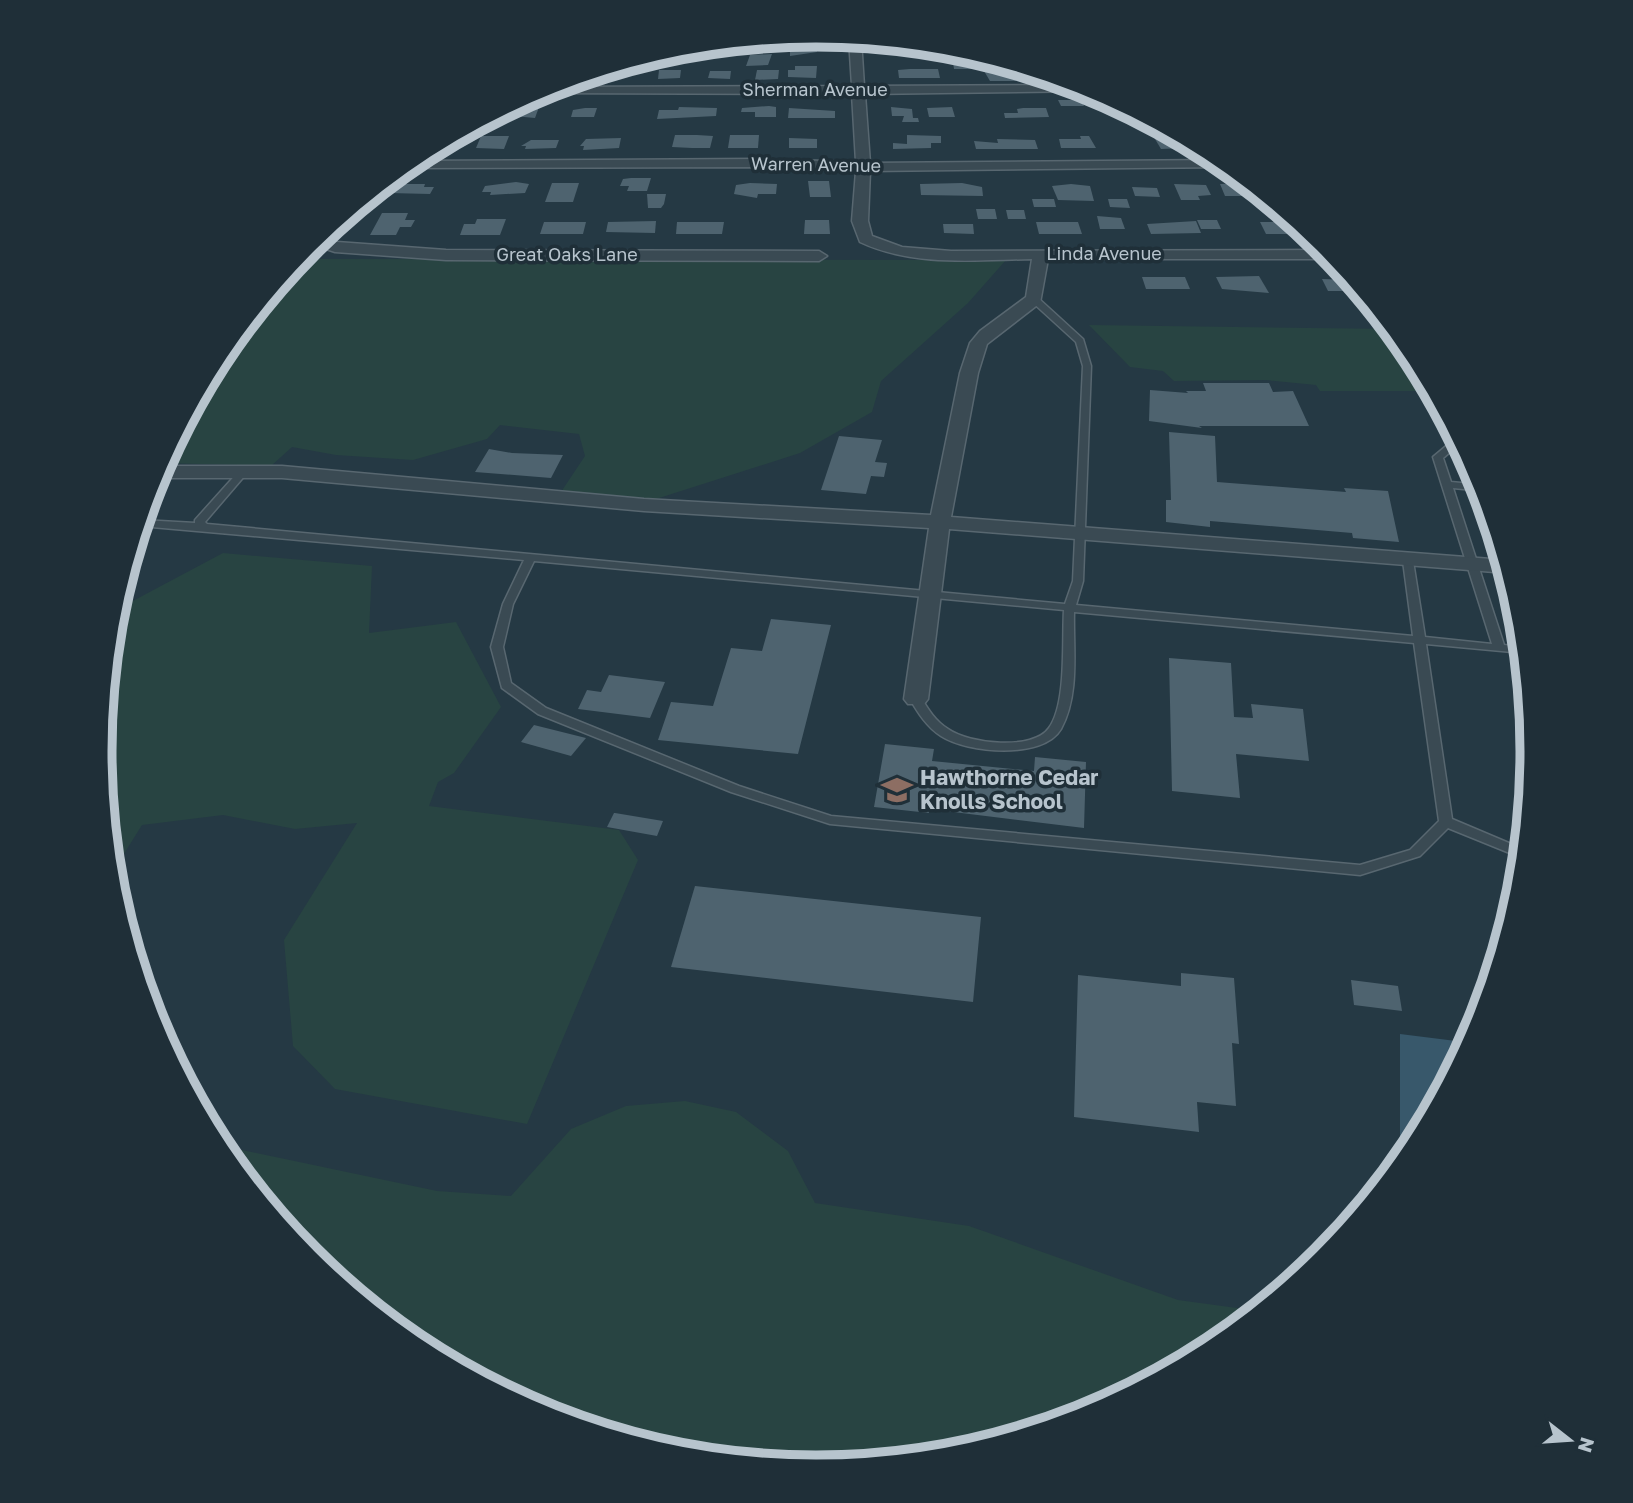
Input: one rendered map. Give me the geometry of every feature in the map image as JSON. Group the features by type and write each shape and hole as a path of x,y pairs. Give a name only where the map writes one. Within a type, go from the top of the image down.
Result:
{"street":[{"path":"855,49 863,167"},
{"name":"Sherman Avenue","path":"577,90 1054,89"},
{"name":"Warren Avenue","path":"427,165 758,163 863,167 1205,164"},
{"name":"Linda Avenue","path":"863,167 860,221 865,239 876,247 925,253 1315,255"},
{"name":"Great Oaks Lane","path":"330,244 335,247 446,255 819,256"},
{"path":"916,699 940,522 969,373 979,343 1034,299 1041,254"},
{"path":"170,472 282,472 644,505 940,522 1496,566"}],"lane":[{"path":"916,699 927,719 941,733 972,744 1011,747 1045,739 1057,726 1064,708 1069,608 1078,581 1087,366 1080,341 1034,299"},
{"path":"1451,446 1438,457 1499,648"},
{"path":"204,527 199,522 242,473"},
{"path":"1447,485 1469,487"},
{"path":"151,524 1069,608 1134,617 1513,649"},
{"path":"530,559 508,604 497,647 506,685 541,711 735,789 830,820 1360,870 1415,853 1446,822"},
{"path":"1408,561 1446,822"},
{"path":"1446,822 1514,850"}],"green space":[{"path":"314,259 1006,260 968,303 881,381 872,412 800,453 656,499 561,492 585,456 579,434 500,425 487,439 413,460 336,455 292,447 271,466 174,463 207,399 231,360 287,287"},
{"path":"1089,325 1379,329 1426,399 1418,391 1320,391 1316,385 1266,380 1174,381 1163,371 1130,367"},
{"path":"223,553 372,566 369,633 456,622 501,707 454,773 438,782 429,806 619,830 638,860 527,1124 335,1089 293,1046 284,940 357,823 295,829 223,815 142,825 121,859 112,752 118,660 128,603"},
{"path":"685,1101 736,1112 788,1151 815,1203 969,1226 1178,1300 1246,1309 1208,1337 1128,1383 1086,1402 999,1432 908,1450 863,1454 816,1456 725,1450 634,1432 590,1418 505,1383 464,1361 425,1337 352,1281 287,1216 235,1149 437,1191 511,1196 571,1129 626,1106"}],"water":[{"path":"1400,1034 1456,1041 1448,1063 1426,1104 1402,1142 1400,1142"}],"building":[{"path":"816,47 817,52 790,56 790,48"},
{"path":"757,50 754,53 733,52"},
{"path":"896,52 911,54 911,55 897,55"},
{"path":"772,54 768,65 746,66 750,55"},
{"path":"953,62 973,65 974,69 954,69"},
{"path":"795,66 817,66 816,78 788,77 788,70 795,70"},
{"path":"938,69 940,78 899,78 898,70"},
{"path":"659,70 681,70 680,78 658,79"},
{"path":"757,70 779,70 778,79 755,80"},
{"path":"710,71 731,71 730,79 708,78"},
{"path":"984,71 999,71 1021,78 1022,81 990,81"},
{"path":"1058,100 1081,100 1084,106 1061,106"},
{"path":"539,107 535,118 514,116"},
{"path":"679,107 717,108 716,116 657,119 659,110 678,110"},
{"path":"776,107 776,117 755,117 755,112 741,112 742,108"},
{"path":"891,107 912,109 913,118 918,118 919,122 902,122 904,116 892,116"},
{"path":"952,107 955,117 929,117 927,108"},
{"path":"597,108 594,117 571,117 573,110"},
{"path":"789,108 835,111 835,118 788,118"},
{"path":"1046,108 1049,117 1005,118 1004,113 1018,113 1017,109"},
{"path":"675,135 713,136 710,148 692,148 672,147"},
{"path":"730,135 759,135 758,148 728,148"},
{"path":"907,135 941,136 941,143 931,143 931,148 893,149 893,143 907,144"},
{"path":"481,136 509,136 504,149 476,148"},
{"path":"1080,136 1089,136 1096,148 1061,148 1059,139 1081,139"},
{"path":"621,138 619,148 583,150 584,146 580,146 586,139"},
{"path":"789,138 817,139 817,148 789,148"},
{"path":"997,139 1035,140 1038,149 976,149 974,141 998,143"},
{"path":"1155,139 1163,139 1179,148 1161,149"},
{"path":"531,140 559,140 556,148 525,149 526,146 521,146"},
{"path":"651,178 647,191 627,191 629,186 620,186 623,179"},
{"path":"808,181 829,181 831,197 810,197"},
{"path":"516,182 529,184 525,193 490,195 491,192 482,192 485,186"},
{"path":"552,183 579,183 573,202 545,202"},
{"path":"962,183 982,187 983,196 921,195 920,184"},
{"path":"400,184 425,184 424,187 434,187 430,194 389,193"},
{"path":"777,184 776,194 758,194 757,198 734,194 736,185"},
{"path":"1174,184 1206,185 1211,195 1198,196 1200,200 1181,200"},
{"path":"1220,184 1232,184 1249,196 1225,196"},
{"path":"1052,186 1090,186 1094,201 1058,200"},
{"path":"1132,187 1157,188 1160,197 1135,196"},
{"path":"647,194 666,194 661,208 648,208"},
{"path":"1032,199 1054,199 1056,207 1034,207"},
{"path":"1108,199 1127,199 1130,208 1110,207"},
{"path":"976,209 995,209 997,219 978,219"},
{"path":"1006,210 1024,210 1026,219 1008,219"},
{"path":"382,213 408,213 405,220 415,220 411,227 400,227 396,235 370,235"},
{"path":"1097,216 1121,218 1125,229 1100,229"},
{"path":"477,219 506,219 500,235 460,235 464,224 475,224"},
{"path":"805,220 829,220 830,234 804,234"},
{"path":"1197,220 1217,220 1221,229 1201,229"},
{"path":"656,221 655,233 606,232 608,222"},
{"path":"1196,221 1201,233 1151,234 1147,224"},
{"path":"544,222 586,222 583,234 540,234"},
{"path":"677,222 724,222 722,234 676,234"},
{"path":"1036,222 1078,222 1082,234 1039,234"},
{"path":"1260,222 1281,222 1291,234 1266,234"},
{"path":"943,224 973,224 974,234 944,233"},
{"path":"1259,276 1269,293 1222,289 1216,277"},
{"path":"1142,277 1185,277 1190,289 1146,289"},
{"path":"1322,279 1339,280 1349,291 1328,291"},
{"path":"1203,383 1269,383 1273,392 1293,391 1309,426 1199,426 1202,428 1149,421 1150,390 1188,393 1186,391 1206,391"},
{"path":"1169,432 1215,436 1217,482 1346,492 1344,488 1388,491 1399,542 1353,538 1352,533 1210,521 1210,527 1166,522 1166,500 1171,500"},
{"path":"839,436 882,440 875,462 887,463 884,477 871,476 866,494 821,490"},
{"path":"489,449 512,453 563,455 551,478 475,472"},
{"path":"771,619 831,625 798,754 658,740 671,702 713,706 731,648 762,651"},
{"path":"1169,658 1231,663 1234,717 1253,718 1251,704 1303,709 1309,761 1236,754 1240,798 1172,791"},
{"path":"609,675 665,682 650,718 578,709 587,690 601,692"},
{"path":"534,725 586,738 571,756 521,742"},
{"path":"885,744 934,749 932,761 1034,771 1035,757 1086,762 1084,828 929,809 929,813 874,807"},
{"path":"614,813 663,821 657,836 607,827"},
{"path":"695,886 981,917 973,1002 671,967"},
{"path":"1181,973 1234,978 1239,1044 1232,1043 1236,1106 1197,1102 1199,1132 1074,1117 1078,975 1181,986"},
{"path":"1351,980 1398,986 1402,1011 1354,1005"}],"place":[{"name":"Hawthorne Cedar Knolls School","path":"897,790"}]}
